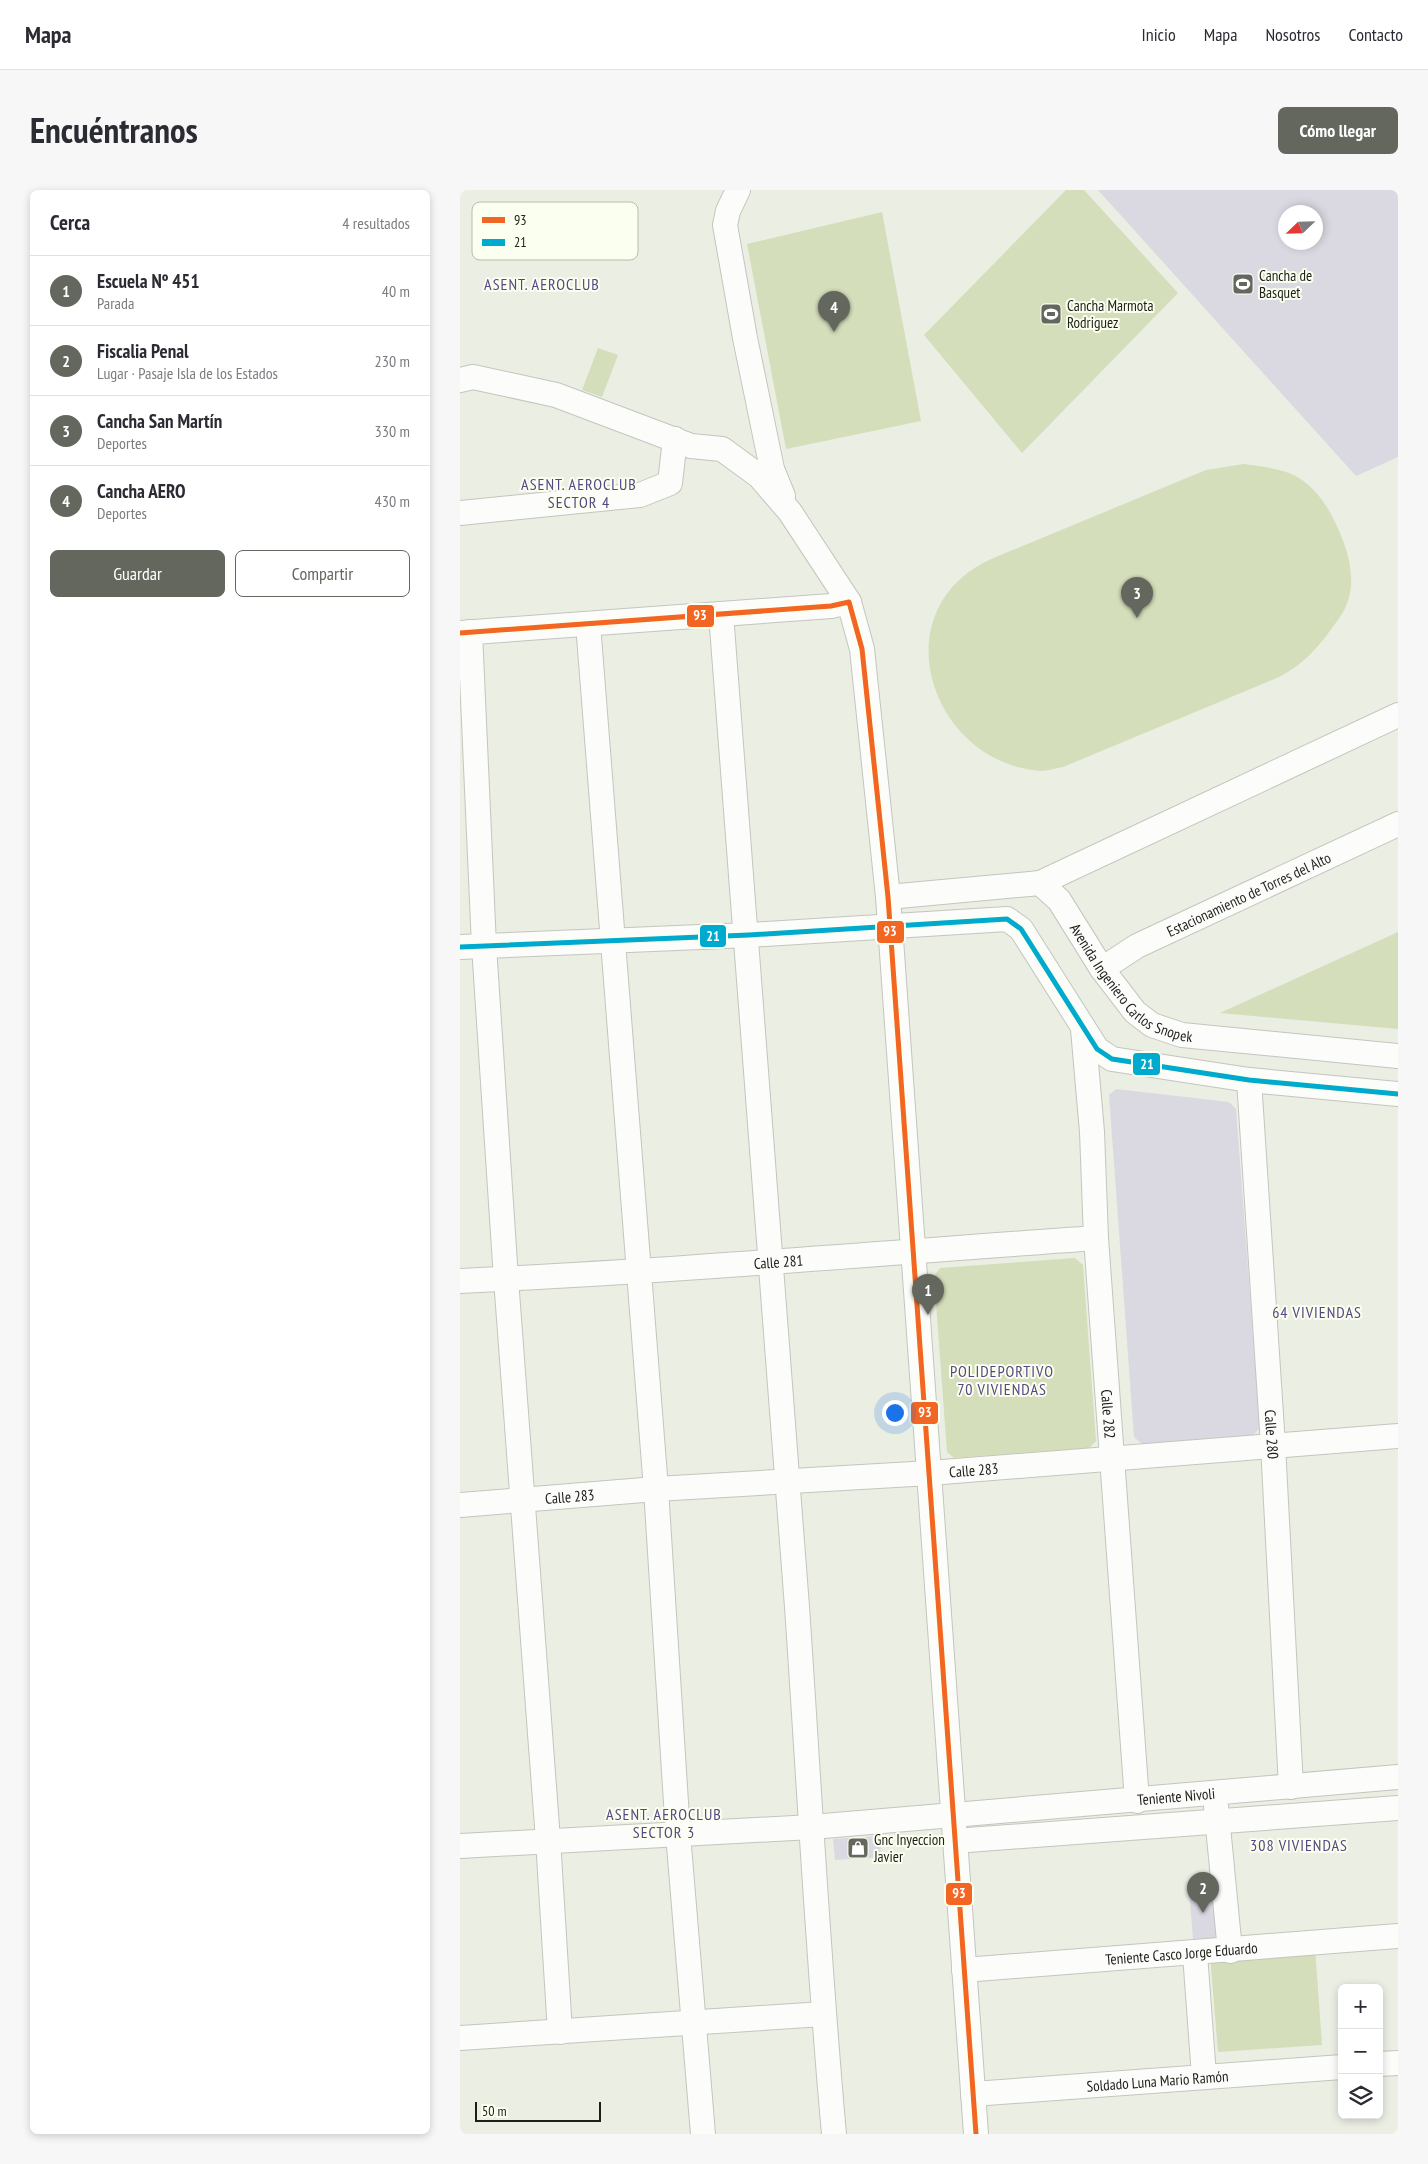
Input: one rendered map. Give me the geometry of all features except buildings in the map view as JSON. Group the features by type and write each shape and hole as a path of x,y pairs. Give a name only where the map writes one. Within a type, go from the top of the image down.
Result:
{"street":[{"path":"738,190 728,211 725,225 745,338 772,469 790,512"},
{"path":"460,380 473,377 556,396 691,446 722,449 759,476 790,512 849,602 862,649 888,897 976,2134"},
{"path":"460,513 640,495 670,483 675,439"},
{"path":"560,2032 548,1840 506,1279 465,633 831,606 849,602"},
{"path":"721,614 749,935 812,1827 823,2014 834,2134"},
{"path":"588,624 656,1489 678,1834 703,2134"},
{"path":"888,897 1040,883 1398,715"},
{"name":"Estacionamiento de Torres del Alto","path":"1102,969 1137,946 1398,824"},
{"name":"Avenida Ingeniero Carlos Snopek","path":"1040,883 1059,900 1102,969 1135,1012 1152,1025 1182,1035 1398,1056"},
{"path":"460,947 749,935 1007,919 1021,929 1097,1049 1112,1060 1249,1080 1398,1094"},
{"name":"Calle 282","path":"1083,1028 1092,1132 1096,1238 1136,1801"},
{"name":"Calle 280","path":"1249,1080 1274,1445 1291,1787"},
{"name":"Calle 281","path":"460,1281 638,1272 913,1250 1096,1238"},
{"name":"Calle 283","path":"460,1505 656,1489 930,1473 1398,1436"},
{"name":"Teniente Nivoli","path":"460,1846 812,1827 1136,1801 1398,1777"},
{"path":"1215,1794 1230,1950"},
{"name":"Teniente Nivoli","path":"955,1841 1398,1808"},
{"name":"Teniente Casco Jorge Eduardo","path":"964,1970 1195,1954 1398,1936"},
{"path":"1195,1954 1204,2076"},
{"path":"460,2038 823,2014"},
{"path":"1383,2064 1398,2063"},
{"name":"Soldado Luna Mario Ramón","path":"973,2094 1338,2067"}],"green space":[{"name":"Cancha Marmota Rodriguez","path":"1066,190 1084,190 1178,293 1022,453 924,335"},
{"path":"882,212 921,421 786,449 747,244"},
{"path":"598,348 618,355 602,397 582,390"},
{"path":"1244,464 1284,471 1311,487 1327,507 1347,552 1350,563 1351,585 1346,606 1327,635 1311,654 1293,669 1279,677 1063,767 1040,771 1002,761 970,741 947,713 933,681 929,646 936,612 957,582 991,559 1206,470"},
{"path":"1398,932 1398,1029 1220,1013"},
{"path":"1075,1258 1083,1265 1096,1441 1089,1448 954,1458 947,1452 934,1276 940,1268"},
{"path":"1315,1947 1322,2045 1218,2052 1210,1955"}],"transit line":[{"name":"93","path":"460,633 831,606 849,602 862,649 888,897 976,2134"},
{"name":"21","path":"460,947 749,935 1007,919 1021,929 1097,1049 1112,1059 1249,1080 1398,1094"}],"place":[{"name":"Cancha de Basquet","path":"1243,284"},
{"name":"Cancha Marmota Rodriguez","path":"1051,314"},
{"name":"Cancha AERO","path":"834,332"},
{"name":"Cancha San Martín","path":"1137,618"},
{"name":"Escuela Nº 451","path":"928,1315"},
{"name":"Gnc Inyeccion Javier","path":"858,1848"},
{"name":"Fiscalia Penal","path":"1203,1913"}],"district":[{"name":"ASENT. AEROCLUB","path":"542,284"},
{"name":"ASENT. AEROCLUB SECTOR 4","path":"579,493"},
{"name":"64 VIVIENDAS","path":"1317,1312"},
{"name":"POLIDEPORTIVO 70 VIVIENDAS","path":"1002,1380"},
{"name":"ASENT. AEROCLUB SECTOR 3","path":"664,1823"},
{"name":"308 VIVIENDAS","path":"1299,1845"}]}
